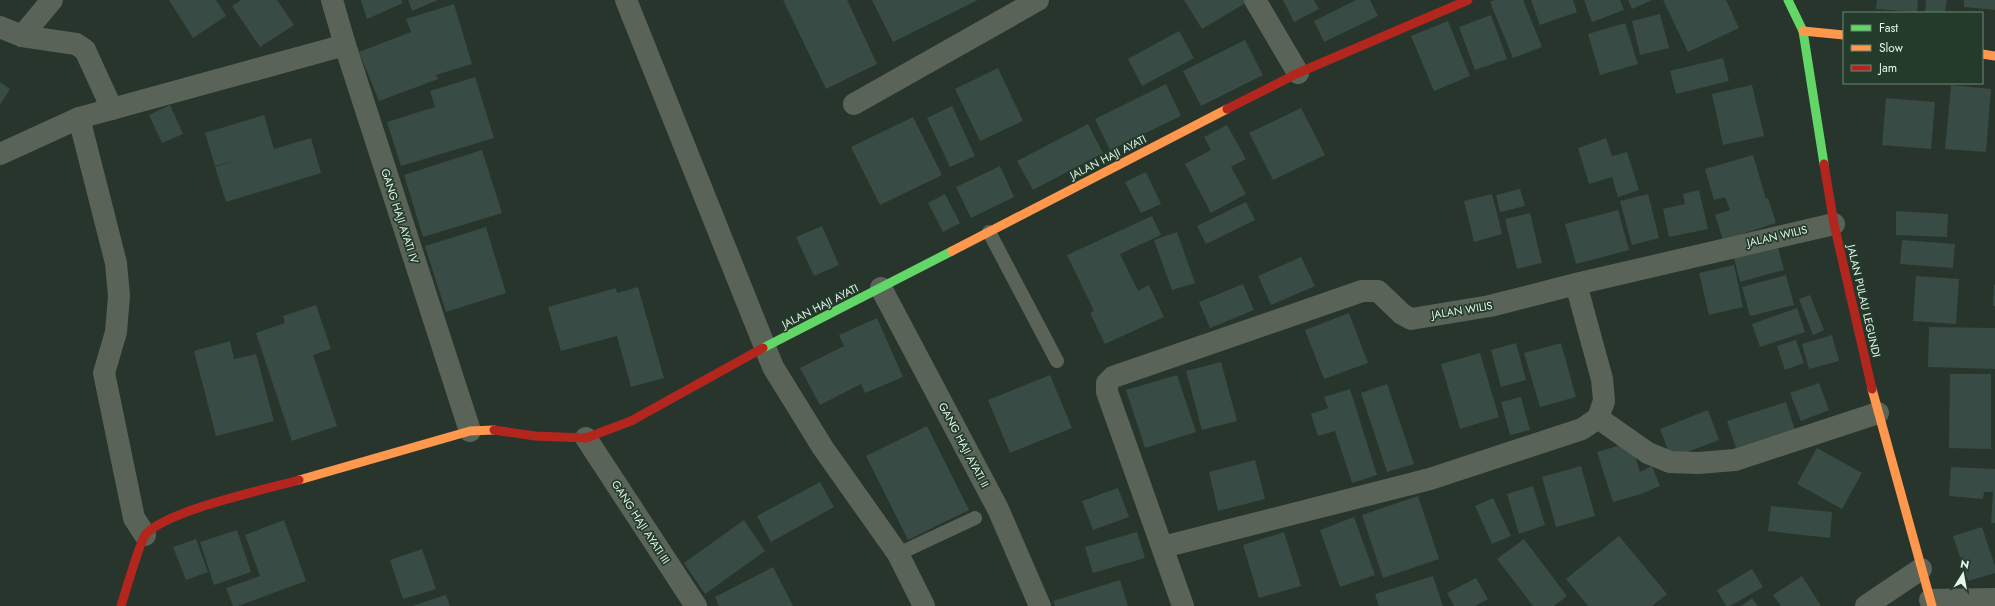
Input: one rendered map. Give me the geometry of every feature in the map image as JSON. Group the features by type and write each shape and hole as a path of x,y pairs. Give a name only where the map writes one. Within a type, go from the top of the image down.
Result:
{"street":[{"path":"22,36 52,0"},
{"name":"GANG HAJI AYATI IV","path":"332,0 345,45 470,431"},
{"path":"626,0 764,348 773,367 823,448 898,554 924,606"},
{"path":"854,104 1038,0"},
{"path":"1255,0 1298,73"},
{"name":"JALAN HAJI AYATI","path":"586,438 631,421 764,348 1298,73 1468,0"},
{"name":"JALAN PULAU LEGUNDI","path":"1788,0 1802,31 1834,224 1878,413 1931,603"},
{"path":"0,27 22,36 76,44 85,50 112,109"},
{"path":"1802,31 1843,35"},
{"path":"0,154 79,118 345,45"},
{"path":"1983,54 1995,56"},
{"path":"79,118 116,263 119,296 116,332 104,373 134,518 144,534"},
{"name":"JALAN WILIS","path":"1162,547 1107,392 1107,383 1113,376 1362,291 1378,291 1402,314 1411,319 1490,306 1576,284 1834,224"},
{"path":"1183,606 1162,547 1430,479 1582,429 1598,418 1604,402 1602,379 1576,284"},
{"name":"GANG HAJI AYATI II","path":"881,288 998,509 1040,606"},
{"path":"1598,418 1648,453 1670,462 1698,463 1735,460 1878,413"},
{"path":"121,606 144,534 164,521 196,509 470,431 501,430 535,436 586,438"},
{"name":"GANG HAJI AYATI III","path":"586,438 696,606"},
{"path":"1866,606 1921,569"},
{"path":"1931,603 1995,599"}],"lane":[{"path":"989,232 1057,361"},
{"path":"898,554 975,518"}],"building":[{"path":"169,0 216,0 226,16 193,38"},
{"path":"241,0 277,0 294,25 260,47 232,6"},
{"path":"361,0 401,0 403,3 367,19"},
{"path":"408,0 438,0 412,11"},
{"path":"783,0 847,0 877,64 826,89"},
{"path":"872,0 978,0 893,42"},
{"path":"1184,0 1249,0 1249,1 1202,29"},
{"path":"1283,0 1314,0 1319,9 1294,22"},
{"path":"1356,0 1370,0 1378,16 1324,42 1314,21"},
{"path":"1494,0 1523,0 1542,47 1513,58 1490,2"},
{"path":"1531,0 1573,0 1577,12 1540,25"},
{"path":"1584,0 1620,0 1624,10 1592,22"},
{"path":"1628,0 1652,0 1632,9"},
{"path":"1663,0 1726,0 1739,28 1688,52"},
{"path":"1877,0 1918,0 1917,12 1876,9"},
{"path":"1926,0 1947,0 1945,12 1925,12"},
{"path":"1964,0 1995,0 1995,10 1964,7"},
{"path":"454,4 472,64 436,75 438,79 379,101 359,52 411,32 406,19"},
{"path":"1660,14 1669,48 1640,55 1632,21"},
{"path":"1491,15 1507,59 1475,70 1459,27"},
{"path":"1448,21 1470,76 1434,91 1411,36"},
{"path":"1625,23 1638,64 1600,75 1588,34"},
{"path":"1179,31 1194,58 1142,86 1128,59"},
{"path":"1245,40 1263,75 1201,106 1183,71"},
{"path":"1723,58 1729,81 1676,94 1670,71"},
{"path":"998,68 1023,121 980,141 955,89"},
{"path":"475,77 494,138 401,166 387,122 435,107 430,91"},
{"path":"0,82 10,89 0,105"},
{"path":"1166,84 1181,116 1110,150 1095,119"},
{"path":"1752,85 1764,136 1723,145 1712,94"},
{"path":"1951,85 1991,89 1986,152 1945,149"},
{"path":"1886,98 1935,102 1931,149 1882,145"},
{"path":"170,105 183,134 162,143 149,115"},
{"path":"952,106 975,156 950,167 927,118"},
{"path":"1301,108 1325,155 1273,180 1249,133"},
{"path":"264,115 274,149 311,138 321,173 226,202 215,167 233,161 215,166 205,133"},
{"path":"913,117 942,175 880,205 851,147"},
{"path":"1088,124 1103,153 1033,190 1017,161"},
{"path":"1227,125 1246,159 1231,167 1246,194 1211,213 1185,164 1211,150 1204,137"},
{"path":"1606,138 1612,156 1627,152 1639,190 1618,197 1612,177 1589,184 1578,148"},
{"path":"482,150 502,213 423,237 404,175"},
{"path":"1753,155 1766,199 1768,198 1776,223 1723,240 1715,215 1730,210 1725,197 1714,200 1705,169"},
{"path":"1000,166 1014,197 971,218 956,187"},
{"path":"1146,172 1161,204 1141,213 1125,182"},
{"path":"1520,189 1525,206 1500,212 1496,195"},
{"path":"1699,190 1708,229 1669,237 1663,209 1685,204 1683,194"},
{"path":"945,194 960,223 943,232 928,203"},
{"path":"1492,194 1502,234 1474,242 1464,201"},
{"path":"1648,194 1659,238 1632,245 1620,201"},
{"path":"1246,202 1255,220 1206,244 1197,226"},
{"path":"1618,210 1629,250 1576,264 1565,224"},
{"path":"1896,211 1948,214 1947,237 1896,235"},
{"path":"1530,213 1542,263 1517,269 1505,219"},
{"path":"1152,216 1161,235 1120,254 1138,291 1149,285 1164,317 1105,344 1090,313 1094,311 1067,255"},
{"path":"822,226 839,265 814,276 796,237"},
{"path":"486,227 506,293 446,312 425,246"},
{"path":"1177,232 1195,283 1172,290 1154,240"},
{"path":"1902,240 1955,244 1953,268 1900,264"},
{"path":"1778,247 1784,270 1740,282 1734,258"},
{"path":"1301,257 1315,286 1271,305 1258,276"},
{"path":"1734,265 1743,307 1709,315 1699,273"},
{"path":"1786,275 1794,305 1750,316 1742,287"},
{"path":"1916,276 1959,279 1956,324 1913,321"},
{"path":"1243,284 1254,310 1210,328 1199,302"},
{"path":"1994,285 1995,306 1993,306"},
{"path":"638,287 664,378 631,387 617,336 561,351 548,307 616,288 617,293"},
{"path":"1810,295 1824,330 1813,335 1799,299"},
{"path":"316,305 331,349 313,355 337,426 292,441 256,333 285,323 283,316"},
{"path":"1797,308 1805,332 1760,347 1752,324"},
{"path":"1349,313 1368,363 1324,379 1305,330"},
{"path":"877,318 903,377 865,393 861,384 820,405 800,368 844,346 839,335"},
{"path":"1929,327 1995,328 1995,369 1928,367"},
{"path":"1832,335 1839,361 1809,369 1802,344"},
{"path":"1796,340 1804,363 1785,370 1777,346"},
{"path":"230,341 234,359 256,354 274,421 216,436 194,351"},
{"path":"1516,343 1526,380 1501,387 1491,350"},
{"path":"1561,343 1576,397 1540,407 1524,353"},
{"path":"1480,353 1499,417 1460,429 1441,364"},
{"path":"1221,362 1237,421 1202,430 1186,371"},
{"path":"1950,374 1991,374 1991,449 1949,448"},
{"path":"1050,375 1072,428 1010,453 988,400"},
{"path":"1177,375 1196,432 1145,448 1126,390"},
{"path":"1819,383 1829,410 1801,421 1790,393"},
{"path":"1387,384 1414,464 1387,472 1361,393"},
{"path":"1350,389 1377,475 1352,483 1335,431 1318,436 1311,414 1328,408 1324,397"},
{"path":"1521,397 1530,430 1510,435 1501,402"},
{"path":"1786,402 1795,430 1736,448 1727,421"},
{"path":"1708,410 1719,440 1671,458 1660,429"},
{"path":"927,426 969,510 908,540 866,456"},
{"path":"1631,442 1640,472 1652,466 1660,486 1641,494 1613,502 1597,452"},
{"path":"1817,448 1862,473 1842,509 1797,484"},
{"path":"1255,460 1265,499 1218,511 1209,472"},
{"path":"1581,466 1595,516 1556,527 1542,477"},
{"path":"1951,467 1995,469 1995,523 1991,523 1993,492 1984,492 1983,499 1949,496"},
{"path":"820,482 834,507 771,542 757,516"},
{"path":"1533,486 1545,525 1519,534 1507,494"},
{"path":"1118,488 1129,517 1093,530 1082,501"},
{"path":"1418,496 1439,559 1383,578 1362,515"},
{"path":"1493,498 1511,536 1492,544 1475,506"},
{"path":"1771,506 1832,512 1830,538 1768,531"},
{"path":"1354,517 1375,575 1340,587 1320,530"},
{"path":"284,520 306,581 238,606 233,606 226,588 260,576 245,535"},
{"path":"744,520 765,551 705,594 684,563"},
{"path":"1982,527 1995,566 1995,573 1968,581 1953,536"},
{"path":"237,530 251,572 214,585 200,542"},
{"path":"1137,532 1145,558 1093,573 1085,547"},
{"path":"1284,532 1301,586 1259,598 1243,545"},
{"path":"1619,536 1667,594 1652,606 1588,606 1566,579"},
{"path":"196,539 208,572 186,580 173,547"},
{"path":"1524,539 1567,596 1554,606 1533,606 1497,559"},
{"path":"422,549 436,589 403,599 390,560"},
{"path":"773,567 793,606 719,606 715,597"},
{"path":"1752,569 1763,587 1730,606 1726,606 1717,590"},
{"path":"1433,576 1443,606 1379,606 1375,594"},
{"path":"1802,576 1821,606 1781,606 1773,595"},
{"path":"1476,578 1488,599 1475,606 1454,606 1447,593"},
{"path":"1120,580 1128,606 1055,606 1053,601"},
{"path":"446,595 450,606 412,606"},
{"path":"1752,598 1758,606 1741,606"}],"traffic: fast":[{"path":"1788,0 1803,31 1824,164"},
{"path":"763,348 952,251"}],"traffic: slow":[{"path":"1803,31 1843,35"},
{"path":"1983,54 1995,56"},
{"path":"952,251 1227,109"},
{"path":"1872,389 1932,606"},
{"path":"299,480 470,431 494,430"}],"traffic: jam":[{"path":"1227,109 1298,73 1468,0"},
{"path":"1824,164 1834,224 1872,389"},
{"path":"494,430 535,436 586,438 631,421 763,348"},
{"path":"121,606 143,538 157,525 195,509 299,480"}]}
